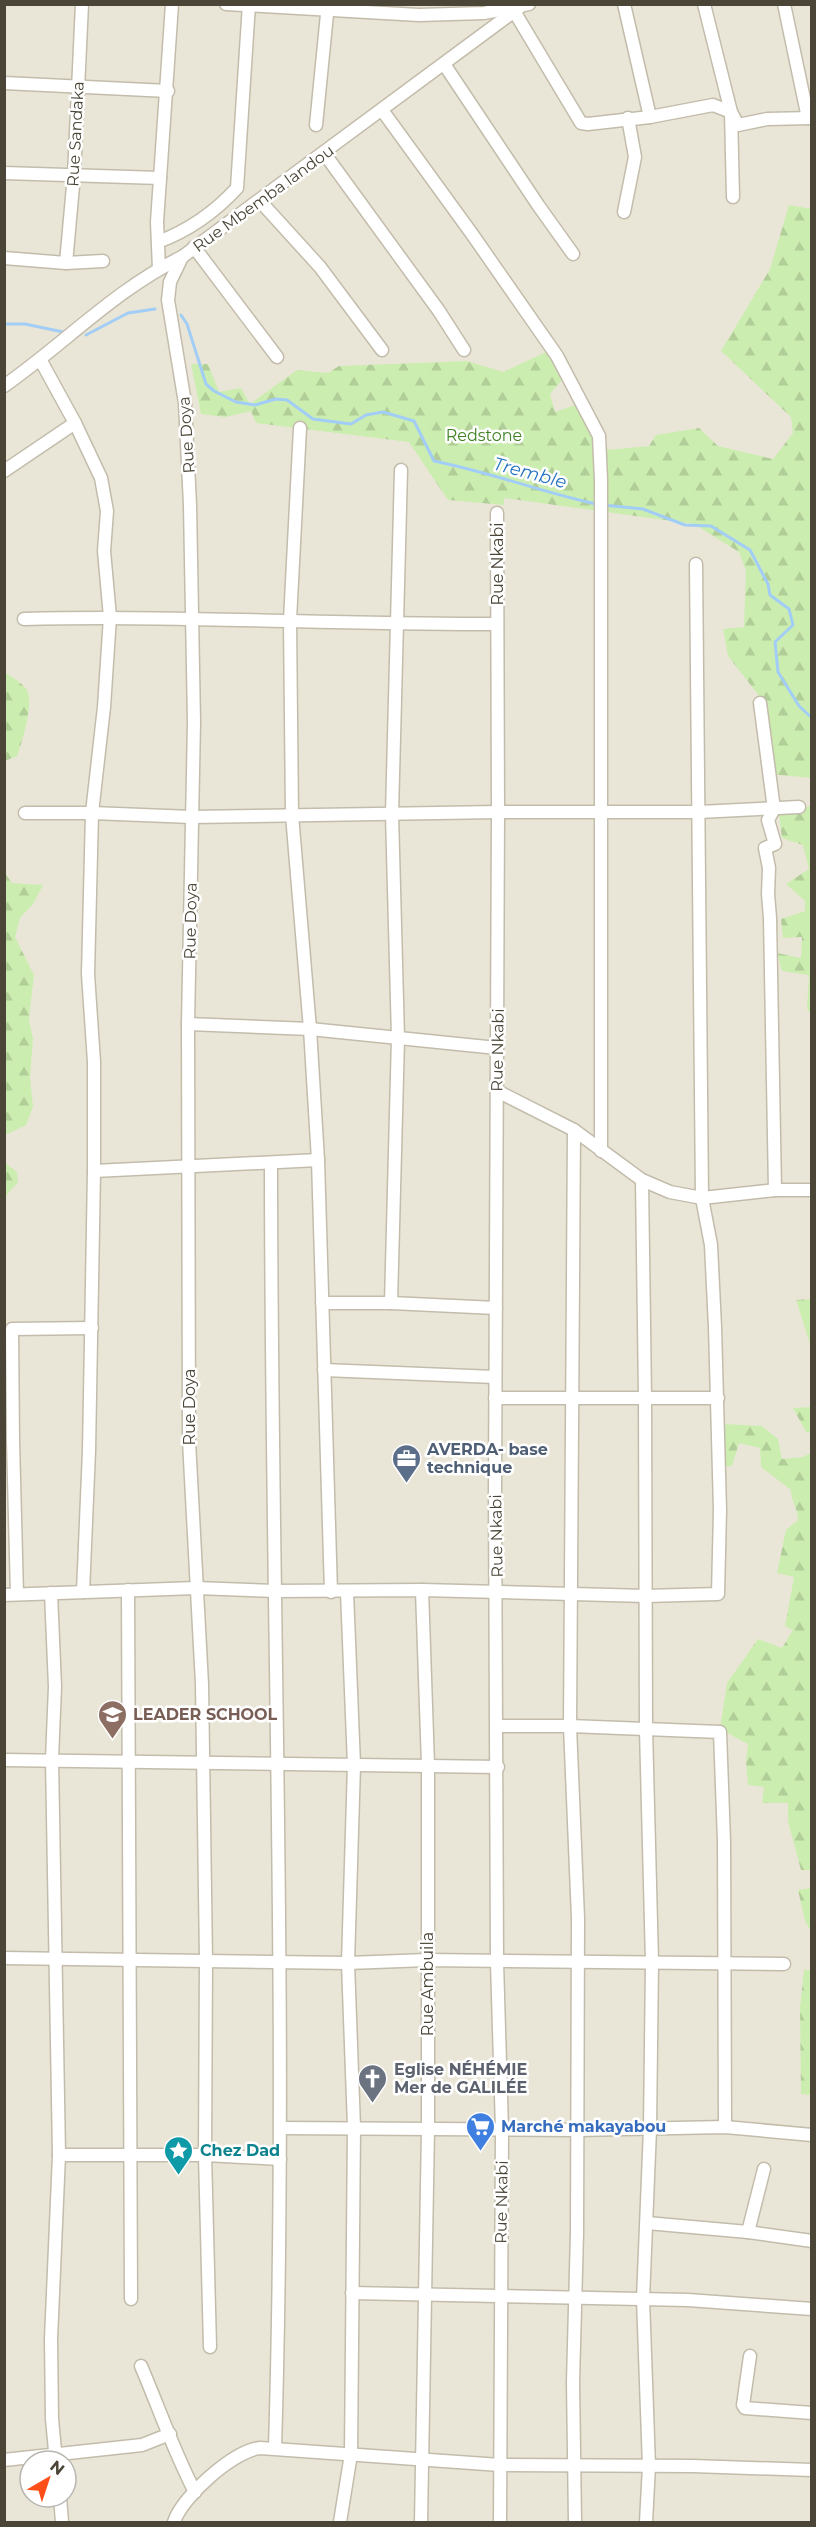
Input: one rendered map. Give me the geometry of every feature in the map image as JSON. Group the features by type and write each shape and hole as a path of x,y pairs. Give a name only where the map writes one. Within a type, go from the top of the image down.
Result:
{"street":[{"name":"Rue Sandaka","path":"66,263 74,175 82,4"},
{"path":"159,269 160,178 168,92 172,4"},
{"path":"226,4 448,10 521,8 581,123 650,117 713,105 731,112 738,125 767,119 810,118 784,4"},
{"path":"624,4 650,117"},
{"path":"704,4 731,112 733,198"},
{"path":"158,242 178,234 208,216 237,188 249,5"},
{"path":"316,126 328,8"},
{"name":"Rue Mbemba landou","path":"4,386 41,361 136,283 182,257 521,8"},
{"path":"444,64 573,254"},
{"path":"4,83 168,92"},
{"path":"381,110 472,234 557,356 599,436 602,812 601,1151"},
{"path":"624,212 635,157 628,118"},
{"path":"324,153 439,311 464,350"},
{"path":"4,173 160,178"},
{"path":"260,201 320,267 382,351"},
{"path":"194,247 278,357"},
{"name":"Rue Doya","path":"182,257 170,282 168,300 180,364 189,444 194,722 188,1024 189,1441 202,1684 206,1960 205,2155 210,2347"},
{"path":"4,258 66,263 103,261"},
{"path":"41,361 75,423 103,485 107,511 105,551 110,617 104,707 92,813 88,974 94,1062 94,1171 92,1328 83,1592"},
{"path":"4,471 75,423"},
{"path":"300,428 290,620 292,815 310,1029 318,1160 331,1592"},
{"path":"391,1302 398,1038 392,814 395,625 401,470"},
{"name":"Rue Nkabi","path":"497,513 495,1398 498,1591 497,1962 502,2130 500,2523"},
{"path":"92,1328 12,1329 11,1595 196,1588 276,1592 422,1590 572,1592 646,1596 716,1595 719,1592 718,1398 711,1245 702,1198 696,564"},
{"path":"24,619 110,617 290,620 395,625 497,624"},
{"path":"760,703 774,809 768,820 775,844 765,848 765,856 769,868 775,1190"},
{"path":"24,813 192,817 498,812 699,812 799,807"},
{"path":"188,1024 310,1029 497,1048"},
{"path":"497,1091 574,1130 642,1180 670,1192 702,1198 775,1190 812,1190"},
{"path":"574,1130 570,1726 577,1872 577,2130 573,2382 575,2523"},
{"path":"94,1171 318,1160"},
{"path":"271,1163 271,1422 276,1592 276,1763 281,1961 279,2300 275,2448"},
{"path":"642,1180 646,1729 652,1962 650,2129 643,2299 649,2466 646,2523"},
{"path":"322,1303 391,1302 496,1308"},
{"path":"324,1370 495,1377"},
{"path":"495,1398 718,1398"},
{"path":"128,1590 127,1676 131,1762 131,2299"},
{"name":"Rue Ambuila","path":"422,1590 428,1765 428,2129 422,2523"},
{"path":"340,2523 351,2454 354,2127 348,1963 354,1765 347,1592"},
{"path":"51,1593 55,1687 52,1759 59,2155 51,2339 52,2419 55,2449"},
{"path":"498,1726 570,1726 718,1732 721,1734 725,2127"},
{"path":"4,1760 498,1767"},
{"path":"4,1958 130,1958 348,1963 427,1960 784,1964"},
{"path":"280,2128 577,2130 725,2127 812,2135"},
{"path":"59,2155 205,2155 280,2158"},
{"path":"748,2232 764,2169"},
{"path":"646,2223 748,2232 812,2241"},
{"path":"352,2293 643,2299 812,2309"},
{"path":"750,2356 743,2405 745,2408 812,2413"},
{"path":"141,2366 170,2434 178,2461 195,2492"},
{"path":"78,2454 142,2445 170,2434"},
{"path":"174,2523 177,2515 195,2492 222,2467 252,2449 275,2448 500,2465 693,2466 812,2470"}],"shaded area":[{"path":"5,5 811,5 811,2522 5,2522"}],"green space":[{"name":"Redstone","path":"789,205 811,209 811,778 770,774 764,702 728,656 723,629 744,627 746,571 739,552 694,524 504,498 504,505 448,500 409,442 256,423 251,411 226,417 201,414 191,364 208,364 219,392 241,388 250,404 297,370 328,373 339,366 467,361 503,372 546,352 563,379 550,394 555,412 581,403 607,450 649,446 656,435 699,428 718,446 773,459 793,433 791,417 721,351 770,269"},
{"path":"5,672 25,687 29,696 29,704 17,756 5,761"},
{"path":"811,806 811,1013 807,1009 809,975 782,971 777,953 801,958 802,937 783,938 781,919 805,911 805,901 786,884 809,869 803,845 782,838 779,814"},
{"path":"4,872 12,883 43,885 33,904 20,918 15,937 34,975 29,1019 33,1039 30,1078 33,1107 26,1125 5,1135"},
{"path":"4,1162 17,1172 18,1182 6,1196"},
{"path":"812,1299 811,1347 796,1300"},
{"path":"812,1407 811,1433 806,1432 793,1408"},
{"path":"726,1424 762,1426 778,1439 782,1459 803,1457 811,1453 811,1870 801,1870 788,1821 788,1803 762,1803 764,1787 748,1785 746,1761 748,1744 720,1729 727,1683 758,1639 782,1648 793,1630 785,1626 794,1577 777,1573 786,1530 798,1520 791,1490 761,1467 760,1448 739,1443 732,1466 719,1467 720,1434"},
{"path":"812,1888 811,1931 805,1921 798,1890"},
{"path":"804,1970 811,1970 811,2095 801,2094 800,2007"}],"waterway":[{"name":"Tremble","path":"86,335 128,313 155,309"},
{"name":"Tremble","path":"181,315 187,324 206,384 214,391 236,402 255,405 276,399 287,400 313,419 351,424 366,415 383,412 414,421 434,461 596,504"},
{"name":"Tremble","path":"4,324 25,324 68,333"},
{"name":"Tremble","path":"603,505 643,509 685,525 711,526 750,550 768,584 770,595 789,609 793,625 775,642 778,672 799,706 812,718"}],"place":[{"name":"AVERDA- base technique","path":"406,1484"},
{"name":"LEADER SCHOOL","path":"112,1740"},
{"name":"Eglise NÉHÉMIE Mer de GALILÉE","path":"373,2104"},
{"name":"Marché makayabou","path":"480,2152"},
{"name":"Chez Dad","path":"179,2176"}]}
